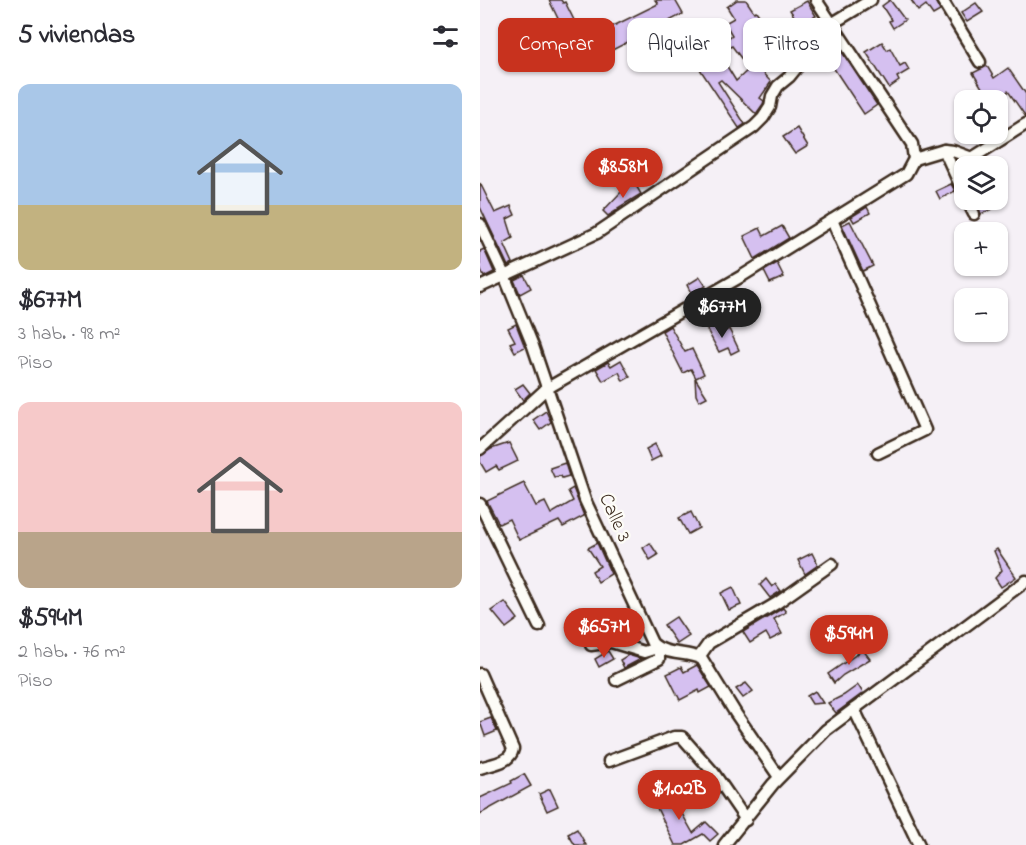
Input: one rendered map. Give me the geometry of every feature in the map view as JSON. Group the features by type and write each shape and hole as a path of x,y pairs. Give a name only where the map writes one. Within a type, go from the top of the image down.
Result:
{"street":[{"path":"816,0 829,18"},
{"path":"841,18 871,0"},
{"path":"942,0 980,62"},
{"path":"480,449 546,389 742,276 906,174 914,159 912,144 841,35"},
{"path":"480,286 597,233 754,127 770,107 772,96 778,86 793,72"},
{"path":"914,159 944,150 972,158 1026,124"},
{"path":"944,150 954,172"},
{"path":"972,210 974,214"},
{"path":"832,220 925,430 878,453"},
{"name":"Calle 3","path":"480,224 533,346 585,500 652,643 658,649"},
{"path":"480,504 538,626"},
{"path":"699,657 710,643 777,603 832,564"},
{"path":"724,845 779,777 826,730 1026,580"},
{"path":"591,645 611,642 644,652 658,649 702,659 779,777"},
{"path":"616,680 659,659 658,649"},
{"path":"480,674 513,749 507,759 480,768"},
{"path":"854,709 919,845"},
{"path":"609,761 674,737 682,737 713,771 746,819"}],"building":[{"path":"549,0 565,2 573,18 558,18"},
{"path":"655,0 675,0 683,14 675,18 630,18 658,4"},
{"path":"737,0 746,0 761,18 743,18 743,61 731,46 731,20 734,18 727,7"},
{"path":"890,0 905,20 893,28 882,6"},
{"path":"911,0 935,0 940,11 933,15 926,5 918,11"},
{"path":"807,1 816,16 795,18 790,10"},
{"path":"976,3 983,12 967,22 961,13"},
{"path":"627,19 627,43 615,49 615,25"},
{"path":"882,42 887,50 890,48 900,66 905,63 909,70 897,77 899,81 889,88 866,52"},
{"path":"841,51 877,105 864,114 836,72 841,72"},
{"path":"987,66 994,78 1008,68 1026,94 1026,117 1008,90 983,90 973,73"},
{"path":"702,72 730,72 736,81 746,72 762,72 771,82 760,98 764,101 756,114 721,80 718,82 745,124 739,128"},
{"path":"797,128 808,146 795,154 783,137"},
{"path":"601,155 606,166 593,173 588,162"},
{"path":"634,182 641,194 608,216 603,211 623,189"},
{"path":"480,183 495,213 511,206 515,215 507,219 513,238 504,243 513,263 508,266 480,207"},
{"path":"951,184 954,189 954,192 940,199 936,191"},
{"path":"867,207 870,213 854,222 851,217"},
{"path":"850,221 873,266 863,271 842,225"},
{"path":"782,226 789,238 755,259 744,236 760,228 764,236"},
{"path":"484,249 494,272 484,277 480,267 480,251"},
{"path":"777,263 784,277 770,283 764,271"},
{"path":"524,275 531,288 520,294 514,280"},
{"path":"700,277 706,286 692,295 687,285"},
{"path":"712,320 719,334 729,329 739,350 731,354 728,348 719,352 704,324"},
{"path":"516,324 525,347 515,352 510,343 515,341 508,328"},
{"path":"670,326 685,352 692,349 704,374 696,378 691,369 683,373 662,331"},
{"path":"621,360 630,377 623,381 619,372 603,381 596,369 608,362 611,366"},
{"path":"695,378 707,397 699,401 696,395"},
{"path":"523,384 530,393 523,400 515,389"},
{"path":"546,411 551,422 540,430 533,420"},
{"path":"509,443 518,461 499,470 496,466 486,472 480,462 480,456 491,449"},
{"path":"655,444 661,456 651,461 646,449"},
{"path":"565,463 569,476 554,477 550,468"},
{"path":"524,483 536,506 545,502 551,514 573,501 568,491 573,488 584,516 563,527 559,521 519,540 509,519 499,524 487,501"},
{"path":"691,512 699,528 688,534 679,518"},
{"path":"597,543 611,574 598,582 592,571 600,566 588,548"},
{"path":"650,543 658,555 650,560 643,548"},
{"path":"997,549 1016,577 1001,587 995,578 1002,570 994,551"},
{"path":"812,553 818,565 805,574 798,560"},
{"path":"766,579 772,587 776,584 781,591 770,598 760,585"},
{"path":"733,587 741,605 729,610 721,593"},
{"path":"505,602 518,619 506,628 492,611"},
{"path":"783,608 786,612 774,619 782,634 770,640 766,633 750,643 743,632"},
{"path":"676,617 689,636 677,644 664,625"},
{"path":"863,650 870,659 834,683 828,674"},
{"path":"608,651 613,659 599,667 595,659"},
{"path":"628,655 641,659 624,668 620,660"},
{"path":"697,665 711,687 700,693 699,690 680,700 667,674 681,667 684,672"},
{"path":"746,683 753,691 743,698 736,689"},
{"path":"858,685 863,693 836,713 828,703"},
{"path":"815,691 823,703 812,704 807,696"},
{"path":"491,718 497,731 485,736 480,722"},
{"path":"524,774 531,786 480,814 480,798 512,783 511,781"},
{"path":"550,789 558,806 547,811 539,794"},
{"path":"668,789 693,833 706,822 718,834 710,841 703,834 684,845 675,845 652,798"},
{"path":"577,829 586,845 575,845 568,834"}]}
